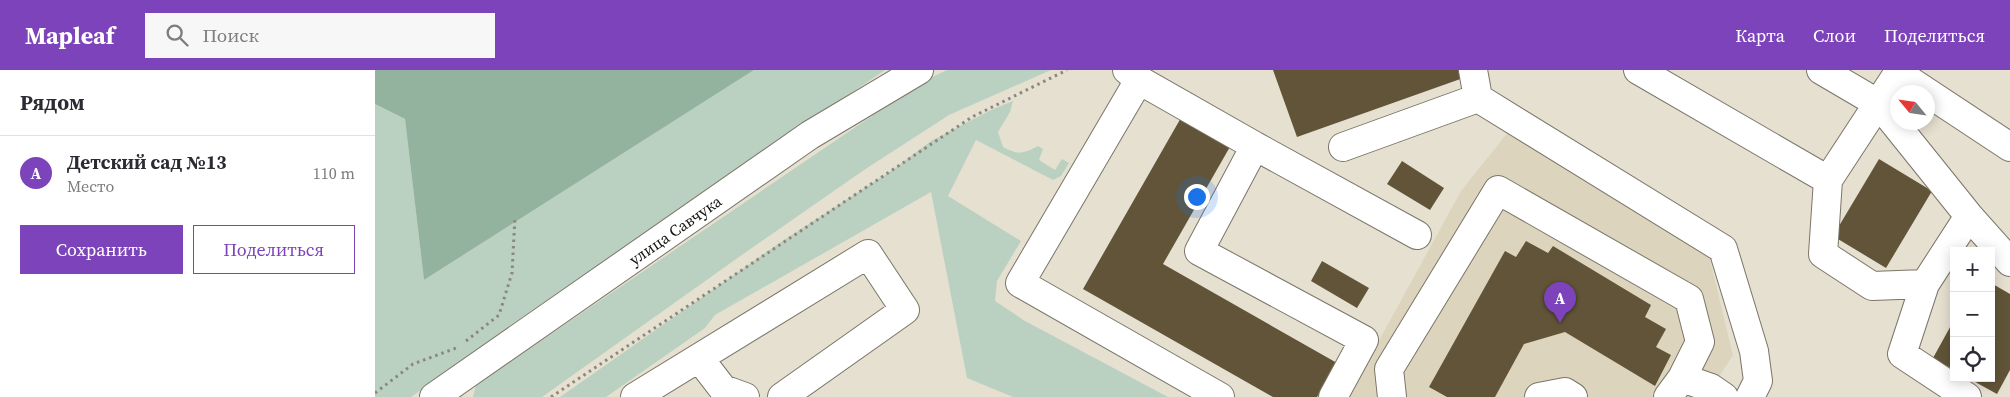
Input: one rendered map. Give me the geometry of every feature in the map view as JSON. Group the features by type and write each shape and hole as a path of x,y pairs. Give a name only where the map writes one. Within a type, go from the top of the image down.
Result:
{"street":[{"name":"улица Савчука","path":"445,394 810,135 919,70"},
{"path":"1473,70 1479,98 1723,249 1754,352 1758,381 1750,397"},
{"path":"1638,70 1829,180"},
{"path":"1821,70 1879,104 1969,216 2010,262"},
{"path":"1925,284 1873,286 1823,254 1829,180 1899,72 2010,147"},
{"path":"1220,397 1020,283 1133,75 1255,146 1417,235"},
{"path":"1343,147 1479,98"},
{"path":"1255,146 1199,251 1364,340 1333,397"},
{"path":"1393,397 1389,369 1498,190 1689,299 1701,342 1675,388 1711,388 1724,397"},
{"path":"1967,397 1902,354 1925,284 1969,216"},
{"path":"635,397 868,254 905,310 782,397"},
{"path":"699,358 723,389 745,397"},
{"path":"1539,397 1565,392 1573,397"}],"path":[{"path":"551,397 972,117 1067,70"},
{"path":"375,393 413,364 458,348 499,315 512,273 515,218"}],"shaded area":[{"path":"1517,121 1706,243 1733,355 1706,397 1348,397 1461,191"}],"green space":[{"path":"375,70 754,70 424,280 405,119 375,104"},
{"path":"754,70 885,70 411,397 375,397 375,104 405,119 424,280"},
{"path":"947,70 1051,70 949,115 864,170 542,397 473,397 476,385 882,109 926,80"},
{"path":"1013,101 1010,112 998,132 1003,147 1021,152 1038,146 1043,149 1039,160 1055,170 1062,159 1069,163 1061,176 1053,180 976,140 948,196 1021,241 997,281 995,301 1025,321 1168,397 1013,397 967,378 931,192 715,315 705,328 606,397 560,397 781,242 894,169 931,141 991,110"}],"building":[{"path":"1273,70 1464,70 1466,77 1297,137"},
{"path":"1182,116 1231,145 1163,264 1337,363 1317,397 1273,397 1083,289"},
{"path":"1879,159 1932,191 1886,268 1833,236"},
{"path":"1402,161 1444,188 1430,210 1387,184"},
{"path":"1526,241 1548,253 1553,246 1651,305 1645,317 1666,329 1656,347 1671,355 1655,386 1565,332 1524,344 1495,397 1447,397 1429,387 1505,251 1516,257"},
{"path":"1322,261 1369,288 1357,308 1311,281"},
{"path":"1995,285 2010,294 2010,370 1997,394 1975,382 1995,382"},
{"path":"1950,327 1950,368 1933,358"}],"place":[{"name":"Детский сад №13","path":"1560,323"}]}
